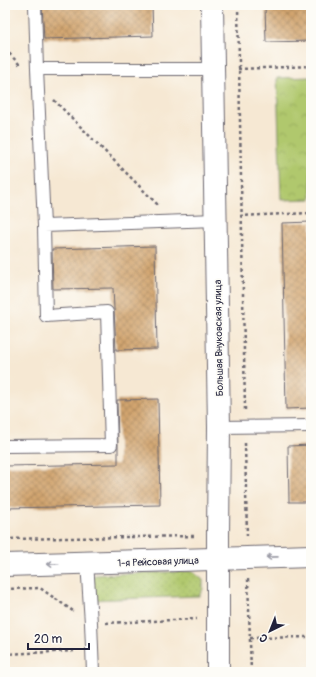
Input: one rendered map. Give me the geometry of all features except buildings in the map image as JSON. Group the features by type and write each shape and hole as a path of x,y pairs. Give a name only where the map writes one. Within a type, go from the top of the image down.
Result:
{"street":[{"name":"Большая Внуковская улица","path":"212,5 219,427 218,672"},
{"name":"1-я Рейсовая улица","path":"5,565 311,556"}],"lane":[{"path":"5,446 111,445 107,312 46,316 35,5"},
{"path":"37,69 214,69"},
{"path":"44,226 216,220"},
{"path":"219,427 311,426"},
{"path":"87,562 93,672"}],"path":[{"path":"238,5 247,541"},
{"path":"5,49 174,222"},
{"path":"214,69 311,66"},
{"path":"216,220 242,216 311,214"},
{"path":"5,539 201,536"},
{"path":"248,574 251,672"},
{"path":"5,588 40,588 91,623 218,618"},
{"path":"250,638 311,637"},
{"path":"5,654 92,650"}],"green space":[{"path":"311,77 311,199 281,200 277,78"},
{"path":"192,571 203,580 203,589 199,596 89,600 86,589 95,575"}]}
